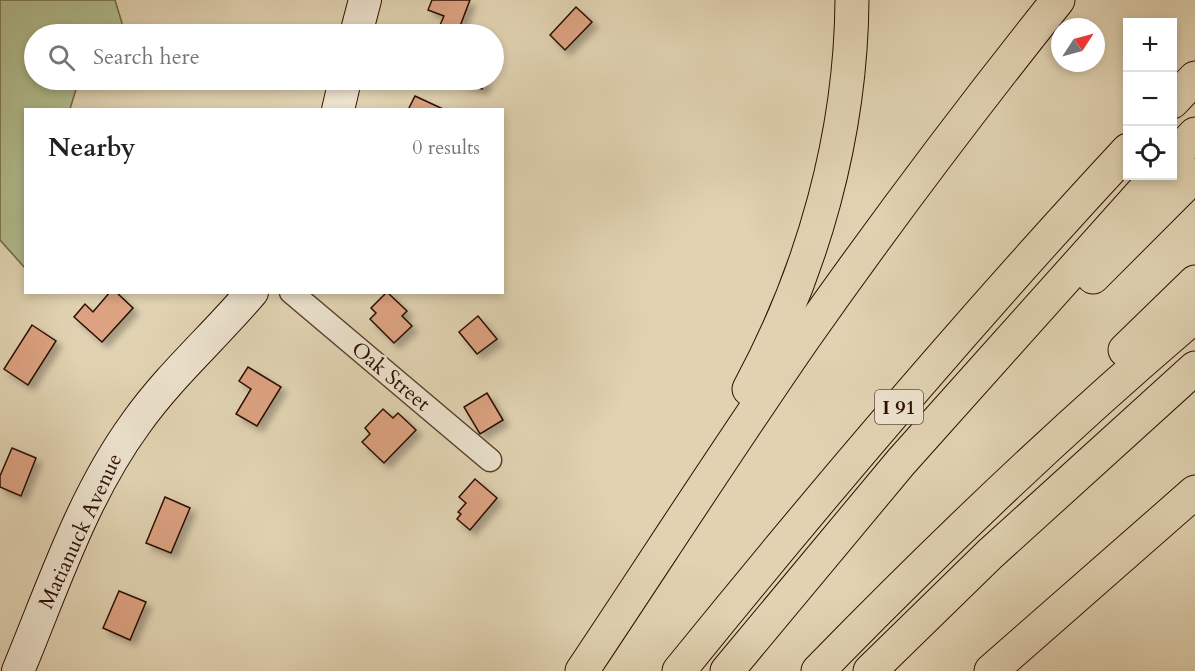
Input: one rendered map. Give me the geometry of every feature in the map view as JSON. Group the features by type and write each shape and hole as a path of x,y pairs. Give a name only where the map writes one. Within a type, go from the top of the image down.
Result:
{"highway":[{"path":"681,520 705,466 766,356 788,307 810,246 826,192 838,139 847,75 852,0"},
{"path":"582,671 751,416 860,260 972,109 1058,0"},
{"path":"1177,98 1195,78"},
{"path":"1177,154 1195,134"},
{"name":"I 91","path":"679,671 917,386 1123,155"},
{"path":"736,661 806,590 907,475 1000,375 1195,175"},
{"path":"736,661 902,462 1153,180"},
{"path":"932,557 999,476 1195,282"},
{"path":"818,671 932,557 1062,434 1195,316"},
{"path":"870,671 1023,523 1195,368"},
{"path":"991,671 1195,492"}],"street":[{"path":"359,24 365,0"},
{"path":"338,108 343,90"},
{"name":"Matianuck Avenue","path":"18,671 84,513 114,454 149,405 250,294"},
{"name":"Oak Street","path":"293,294 490,460"}],"green space":[{"path":"0,0 115,0 122,24 24,24 24,90 76,90 70,108 24,108 24,267 0,240"}],"building":[{"path":"432,0 470,0 461,24 440,24 444,16 428,10"},
{"path":"576,7 592,22 565,50 550,35"},
{"path":"415,96 441,108 409,108"},
{"path":"108,294 118,294 133,308 102,342 74,317 85,304 93,312"},
{"path":"385,294 389,294 407,311 402,316 412,326 394,343 370,319 376,313 371,308"},
{"path":"478,316 497,339 477,354 459,332"},
{"path":"32,325 56,341 28,385 4,369"},
{"path":"248,367 281,387 257,426 236,414 251,389 239,381"},
{"path":"487,393 503,420 480,434 464,407"},
{"path":"383,409 393,418 398,413 416,430 384,463 362,442 370,434 365,428"},
{"path":"12,448 36,458 21,496 0,487 0,476"},
{"path":"475,479 497,498 470,530 457,519 461,514 458,512 466,503 459,497"},
{"path":"165,497 190,508 171,553 146,543"},
{"path":"119,591 146,602 130,640 103,628"}]}
